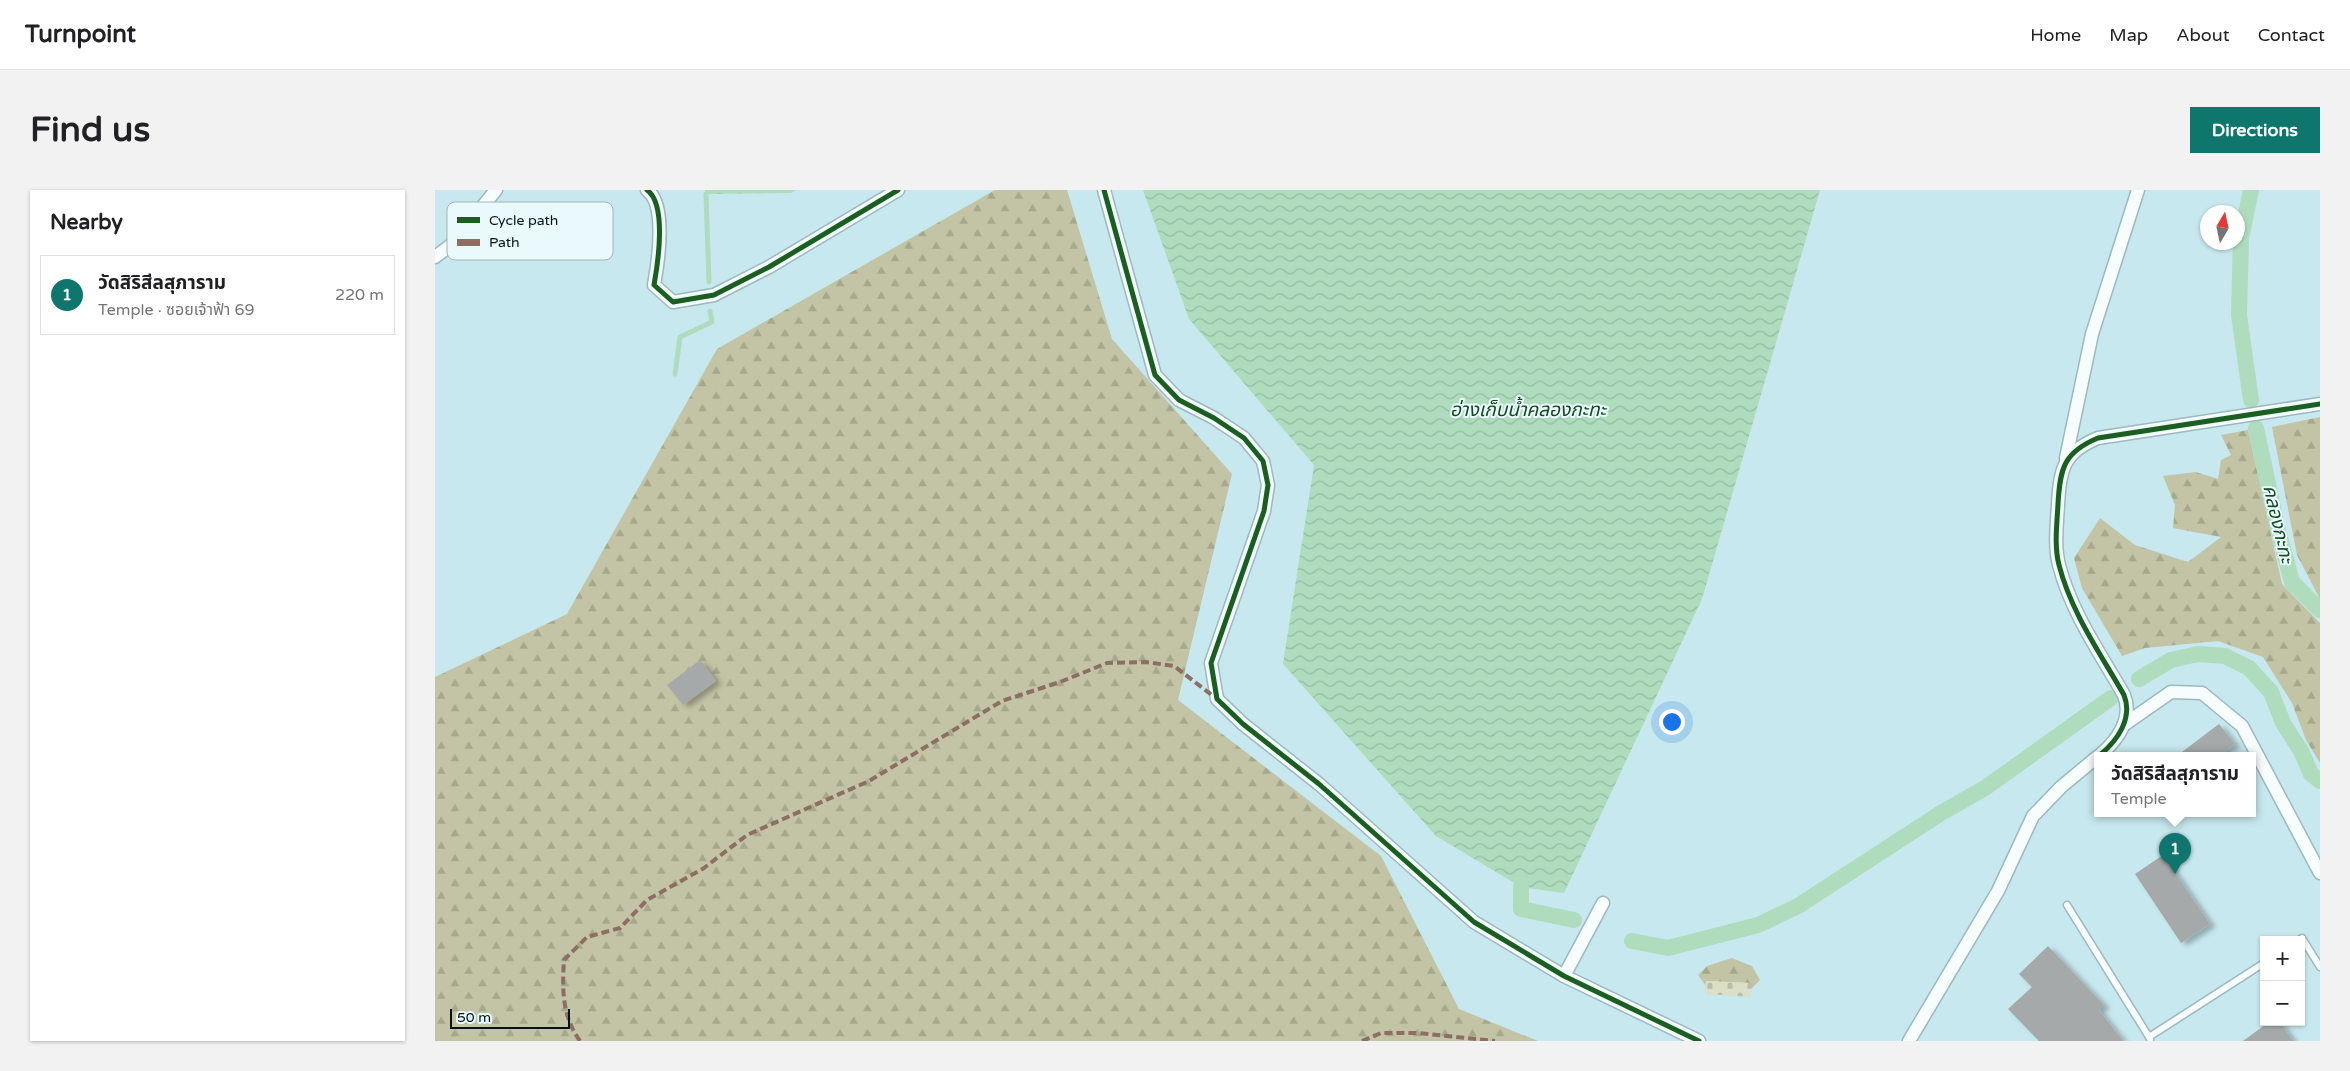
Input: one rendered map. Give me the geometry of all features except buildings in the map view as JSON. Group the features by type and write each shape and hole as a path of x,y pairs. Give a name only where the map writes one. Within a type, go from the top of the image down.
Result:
{"street":[{"path":"486,202 496,190"},
{"path":"647,190 652,194 658,213 659,254 654,285 673,302 715,295 769,267 898,190"},
{"path":"1104,190 1155,375 1179,400 1214,418 1244,438 1263,461 1268,485 1264,511 1211,663 1217,699 1243,724 1319,784 1474,922 1564,976 1699,1041"},
{"path":"2125,724 2128,706 2124,695 2079,619 2059,564 2056,539 2059,490 2092,334 2138,190"},
{"path":"435,257 447,248"},
{"path":"2066,461 2079,446 2098,438 2320,404"},
{"path":"2102,752 2125,724 2171,692 2202,693 2242,726 2256,752"},
{"path":"2256,752 2320,873"},
{"path":"1909,1041 1998,891 2033,816 2061,787 2094,760"},
{"path":"1564,976 1603,903"}],"lane":[{"path":"2067,905 2150,1039 2260,966"},
{"path":"2305,943 2320,967"}],"green space":[{"path":"995,190 1067,190 1112,339 1232,474 1178,700 1381,856 1459,1009 1538,1041 435,1041 435,677 567,614 717,349"},
{"path":"2320,417 2320,599 2297,555 2272,427"},
{"path":"2248,430 2282,584 2320,623 2320,763 2306,740 2292,703 2263,657 2218,641 2145,648 2122,656 2082,588 2074,558 2100,518 2135,545 2188,562 2221,537 2173,528 2175,505 2163,476 2196,472 2218,479 2221,460 2231,455 2221,435"},
{"path":"1732,958 1752,966 1760,980 1751,989 1750,983 1706,981 1706,986 1698,975 1707,966"},
{"path":"1706,981 1751,983 1751,997 1705,994"}],"water":[{"path":"705,190 796,190 791,193 706,194"},
{"name":"อ่างเก็บน้ำคลองกะทะ","path":"1143,190 1820,190 1702,599 1564,893 1521,887 1436,836 1283,664 1314,465 1189,319"}],"waterway":[{"path":"2251,190 2241,238 2239,315 2251,400"},
{"path":"706,194 709,282"},
{"path":"675,374 680,337 712,322 710,311"},
{"name":"คลองกะทะ","path":"2256,428 2277,526 2292,582 2320,610"},
{"name":"คลองกะทะ","path":"2139,679 2171,660 2198,654 2225,656 2249,668 2271,692 2283,723 2301,751 2311,774 2320,781"},
{"path":"1632,941 1668,948 1758,925 1798,906 1941,813 1985,788 2111,698"},
{"path":"1521,887 1521,909 1574,920"}],"marked path":[{"path":"580,1041 570,1022 563,992 564,960 587,937 620,928 647,900 704,868 747,835 869,781 1002,701 1060,682 1107,663 1146,662 1174,666 1217,699"},
{"path":"1362,1041 1381,1033 1419,1033 1495,1041"}],"cycle path":[{"path":"647,190 653,197 659,220 659,249 654,285 673,302 714,295 769,267 898,190"},
{"path":"1104,190 1155,375 1179,400 1214,418 1244,438 1263,461 1268,485 1264,511 1211,663 1217,699 1243,724 1319,784 1474,922 1564,976 1699,1041"},
{"path":"2104,752 2113,743 2122,728 2127,712 2126,704 2124,695 2079,616 2064,582 2057,558 2056,543 2060,480 2066,463 2078,449 2098,438 2320,404"}],"place":[{"name":"วัดสิริสีลสุภาราม","path":"2175,874"}]}
